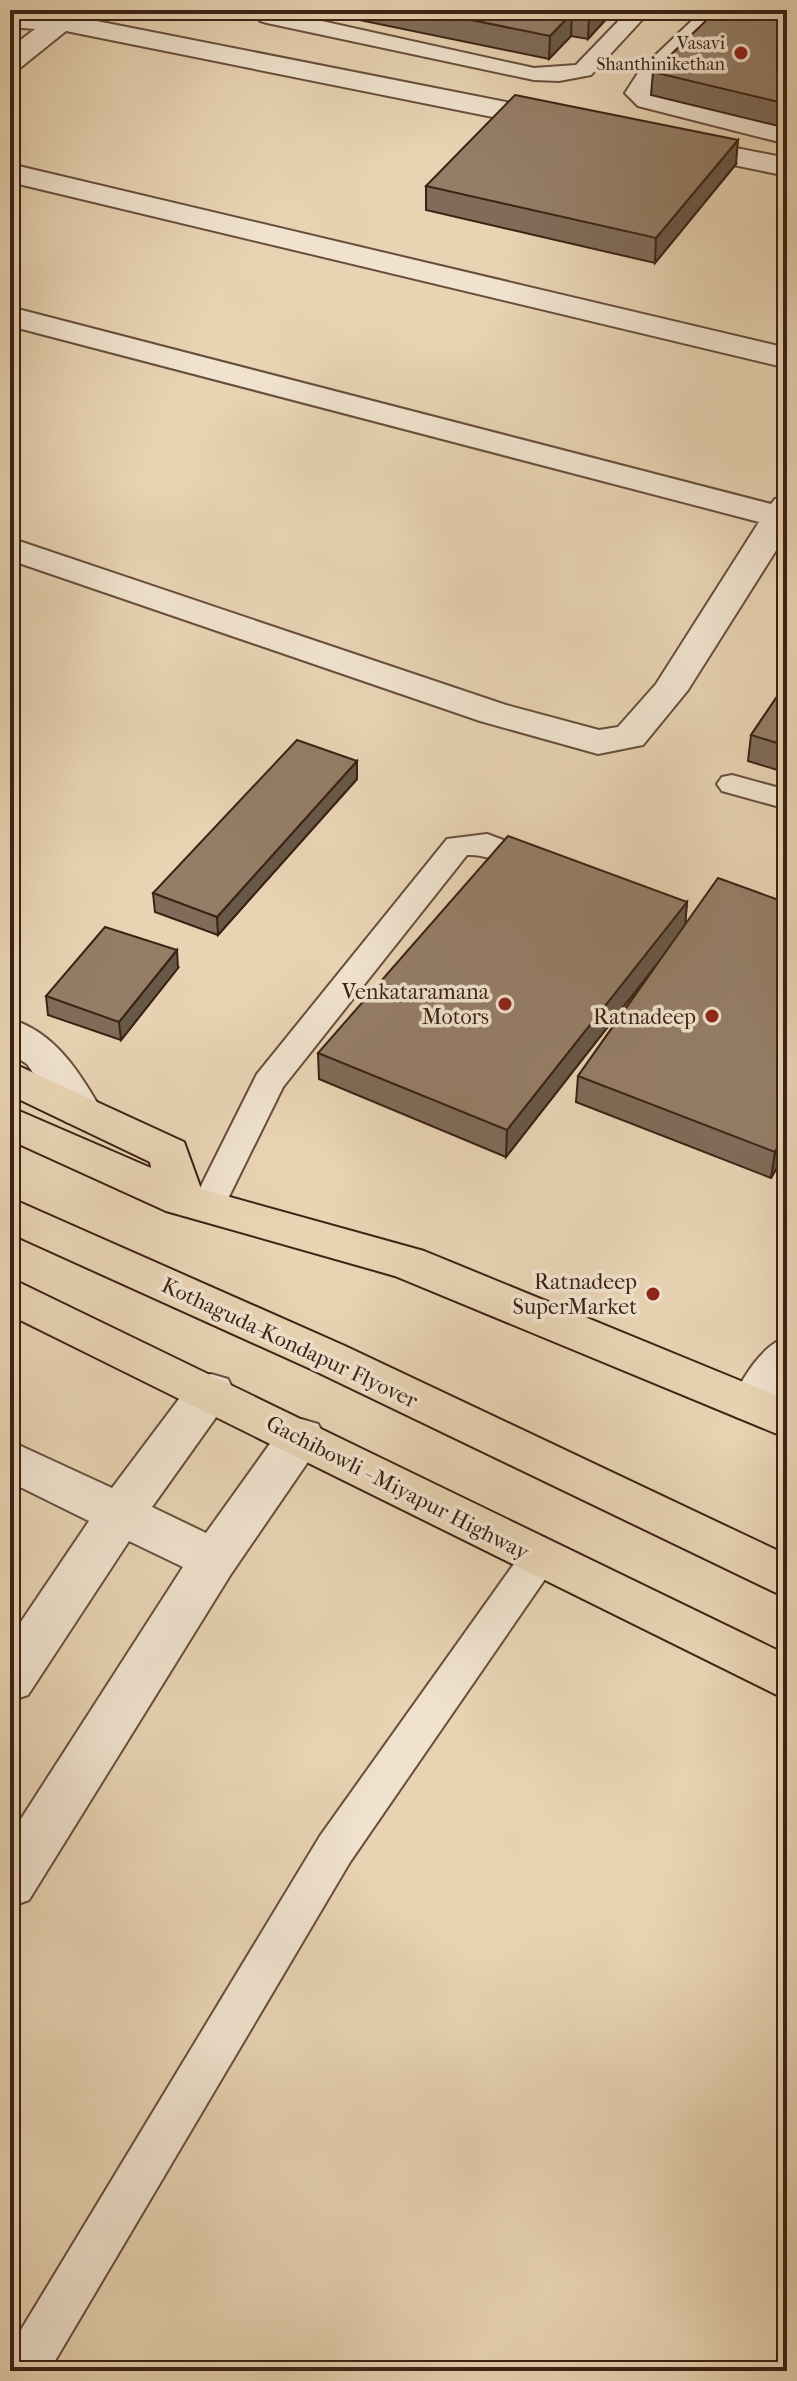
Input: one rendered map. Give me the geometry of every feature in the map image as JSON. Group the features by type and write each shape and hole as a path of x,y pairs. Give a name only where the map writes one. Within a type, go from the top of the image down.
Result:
{"main road":[{"path":"10,1077 169,1153 194,1204"},
{"path":"10,1122 194,1204 408,1263 770,1412"},
{"name":"Kothaguda-Kondapur Flyover","path":"10,1214 329,1358 787,1578"},
{"name":"Gachibowli - Miyapur Highway","path":"10,1295 787,1679"},
{"name":"Kothaguda-Kondapur Flyover","path":"569,1474 787,1608"}],"street":[{"path":"33,10 61,22"},
{"path":"719,10 650,76 639,93 648,100 787,135"},
{"path":"10,19 61,22 586,127"},
{"path":"10,62 61,22"},
{"path":"648,139 787,167"},
{"path":"10,173 787,358"},
{"path":"10,316 783,511 670,690 630,737 598,742 493,713 10,548"},
{"path":"10,1033 42,1054 81,1111"},
{"path":"770,1412 787,1355"},
{"path":"10,1680 120,1514 211,1392"},
{"path":"10,1883 214,1560 301,1437"},
{"path":"10,1460 214,1560"}],"lane":[{"path":"260,10 267,17 534,74 559,75 583,70 641,10"},
{"path":"732,784 787,800"},
{"path":"194,1204 269,1082 458,846 487,844 574,877"},
{"path":"23,2371 335,1849 539,1558"}],"building":[{"path":"422,10 595,10 589,16 572,13 550,36"},
{"name":"Vasavi Shanthinikethan","path":"717,10 787,10 787,104 653,72"},
{"path":"515,95 738,140 656,238 426,186"},
{"path":"787,682 787,746 751,735"},
{"path":"297,740 357,761 217,917 153,893"},
{"name":"Venkataramana Motors","path":"508,836 687,902 507,1130 318,1053"},
{"name":"Ratnadeep","path":"718,878 787,903 787,1130 775,1152 578,1076"},
{"path":"105,927 177,950 119,1022 46,996"}],"place":[{"name":"Vasavi Shanthinikethan","path":"741,53"},
{"name":"Venkataramana Motors","path":"505,1004"},
{"name":"Ratnadeep","path":"712,1016"},
{"name":"Ratnadeep SuperMarket","path":"653,1294"}]}
